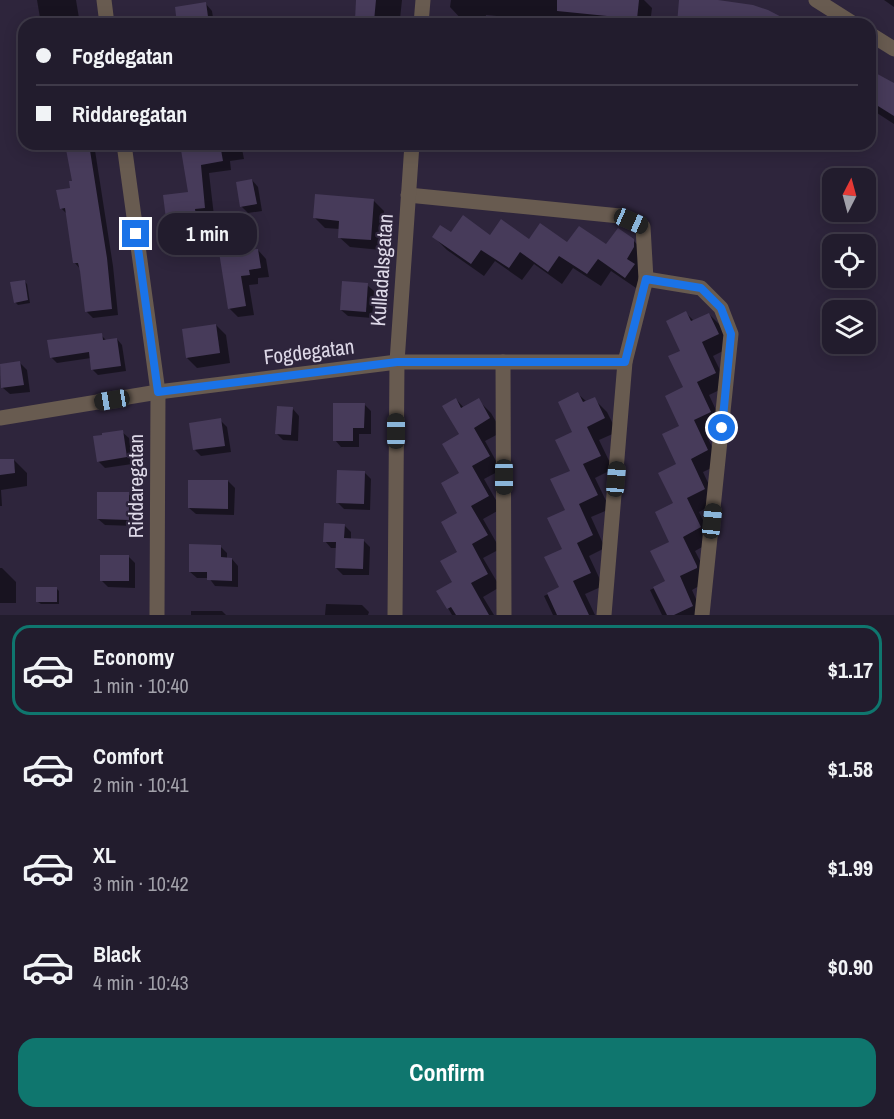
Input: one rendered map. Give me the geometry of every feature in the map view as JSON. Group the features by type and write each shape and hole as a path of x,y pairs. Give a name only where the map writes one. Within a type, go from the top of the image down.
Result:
{"street":[{"path":"104,0 106,18"},
{"path":"422,18 423,0"},
{"path":"816,0 845,18"},
{"path":"876,38 894,49"},
{"name":"Riddaregatan","path":"124,150 158,392 157,615"},
{"name":"Kulladalsgatan","path":"395,615 397,362 412,150"},
{"path":"408,195 620,216 643,227 646,279 625,362 604,615"},
{"path":"646,279 701,288 721,308 731,334 702,615"},
{"name":"Fogdegatan","path":"0,418 158,392 397,362 625,362"},
{"path":"503,362 504,615"}],"building":[{"path":"356,0 376,0 374,18 355,18"},
{"path":"557,0 639,0 637,18 557,11"},
{"path":"679,0 718,0 753,5 783,18 678,18"},
{"path":"206,2 208,18 176,18 175,7"},
{"path":"876,73 894,83 894,116 876,105"},
{"path":"66,150 90,150 107,258 112,309 85,312 80,271 78,263 73,263 65,208 60,209 56,190 70,188 69,181 72,181"},
{"path":"181,150 221,150 223,161 201,165 205,208 195,209 196,216 166,219 163,195 188,192"},
{"path":"252,179 257,204 240,207 236,182"},
{"path":"315,194 374,199 371,240 338,238 339,221 313,218"},
{"path":"463,215 490,235 501,219 529,239 540,223 567,242 579,226 606,244 618,228 634,239 634,247 627,259 635,264 625,278 598,259 587,274 559,256 548,272 520,252 509,268 481,250 471,264 432,237 440,225 451,232"},
{"path":"246,248 247,250 258,249 261,268 249,270 250,275 241,276 246,306 228,309 219,252"},
{"path":"25,280 28,300 14,303 10,282"},
{"path":"342,281 368,283 366,312 340,310"},
{"path":"686,311 691,321 709,313 719,334 702,342 716,373 697,382 711,412 694,420 708,450 691,459 705,489 687,498 701,527 683,537 697,566 680,576 693,606 674,615 667,615 653,587 665,581 650,551 669,542 655,512 673,503 658,473 676,464 662,434 679,426 665,396 683,387 668,356 680,351 666,321"},
{"path":"216,324 220,353 186,358 182,329"},
{"path":"102,333 103,340 117,338 121,366 91,370 89,352 50,358 47,340"},
{"path":"20,361 24,385 1,388 0,364"},
{"path":"578,392 583,402 595,397 605,418 587,427 601,456 583,464 598,495 579,504 593,535 577,543 591,573 573,581 589,615 557,615 547,593 559,587 544,557 562,549 547,518 565,510 550,479 570,471 555,440 572,432 558,402"},
{"path":"456,398 461,408 479,398 490,418 474,428 490,456 472,466 489,496 471,506 488,535 472,544 488,574 471,583 489,615 456,615 451,607 447,609 436,591 452,582 440,561 457,552 441,522 457,513 441,483 459,473 442,444 459,434 442,406"},
{"path":"333,403 365,403 364,428 353,428 353,441 333,441"},
{"path":"277,406 293,407 291,435 275,434"},
{"path":"221,418 225,446 193,450 189,423"},
{"path":"123,430 127,457 97,462 93,436"},
{"path":"0,459 14,459 15,473 0,475"},
{"path":"337,470 365,471 364,504 336,503"},
{"path":"188,480 228,480 228,509 188,508"},
{"path":"97,492 129,492 129,520 97,519"},
{"path":"324,523 345,524 344,538 364,539 363,569 335,568 336,542 323,542"},
{"path":"189,544 221,545 221,557 232,558 232,581 207,580 207,572 189,572"},
{"path":"100,555 129,555 129,581 100,581"},
{"path":"36,587 57,587 57,602 36,602"}],"route":[{"path":"136,234 158,392 397,362 625,362 646,279 701,288 721,308 731,334 722,428"}]}
